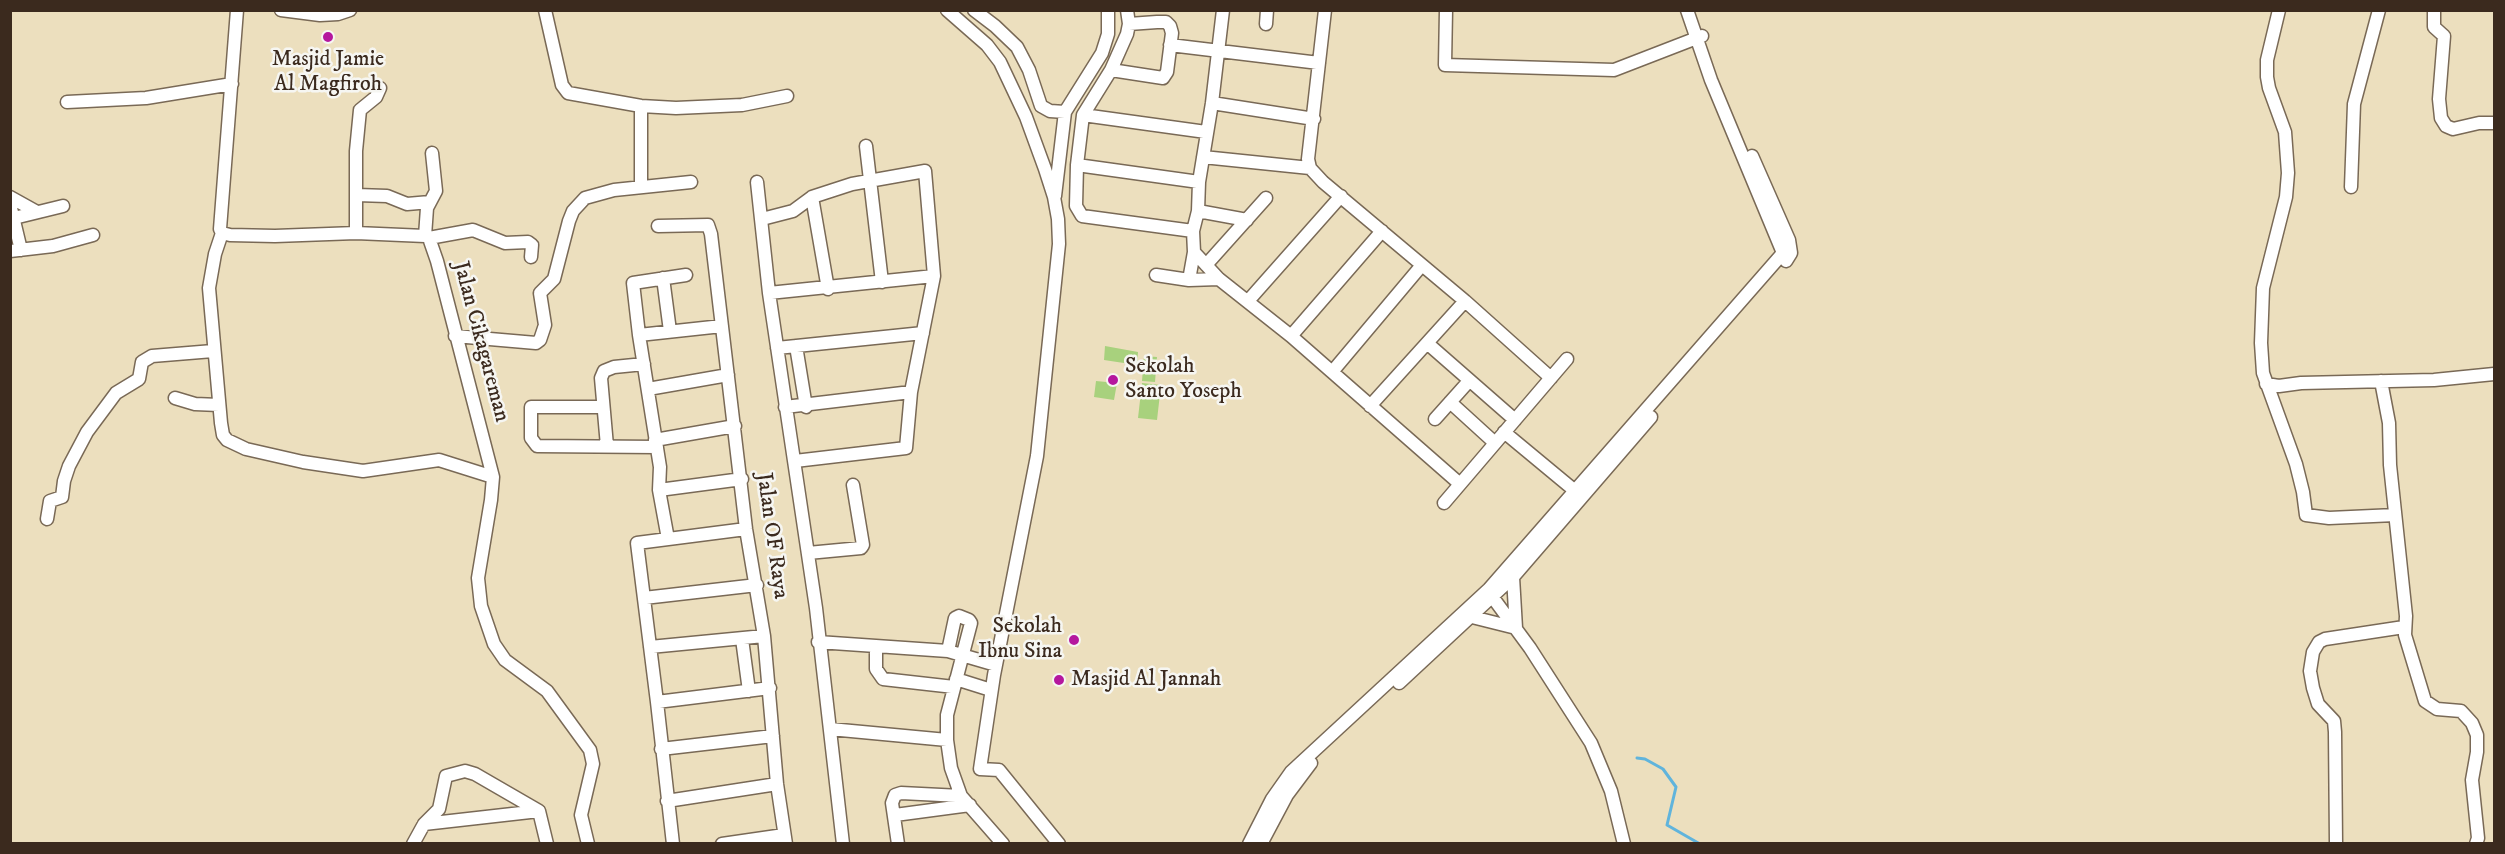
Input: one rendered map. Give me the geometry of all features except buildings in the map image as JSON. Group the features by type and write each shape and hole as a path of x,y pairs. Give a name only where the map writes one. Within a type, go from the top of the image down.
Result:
{"street":[{"path":"237,10 219,225 222,233 210,277 213,351 221,430 224,437 246,448 303,462 363,471 439,460 493,477"},
{"path":"282,10 320,15 338,14 350,10"},
{"path":"545,10 562,85 568,93 641,106 676,108 742,105 787,96"},
{"path":"947,10 987,45 1000,63 1026,117 1054,197 1059,244 1037,456 991,690 980,769 999,770 1059,843"},
{"path":"974,10 1017,47 1029,70 1041,106 1050,111 1065,112"},
{"path":"1054,197 1065,112 1102,53 1108,33 1108,10"},
{"path":"1127,10 1129,24 1127,34 1111,70 1083,115 1075,199 1082,216 1193,231"},
{"path":"1189,280 1194,252 1193,231 1198,211 1199,182 1212,103 1223,10"},
{"path":"1266,24 1267,10"},
{"path":"1325,10 1308,159 1310,168 1551,378"},
{"path":"1446,10 1445,66 1614,70 1699,37"},
{"path":"1687,10 1699,37"},
{"path":"1261,843 1287,795 1309,765 1472,617 1787,253 1712,80 1693,10"},
{"path":"2279,10 2267,60 2267,77 2285,132 2288,173 2286,197 2263,288 2261,360 2266,384 2296,464 2306,515 2330,518 2395,515"},
{"path":"2352,187 2354,104 2379,10"},
{"path":"2434,10 2434,27 2444,36 2439,99 2441,118 2446,126 2453,129 2479,123 2494,123"},
{"path":"1111,70 1163,78 1167,72 1172,33 1170,26 1166,22 1129,24"},
{"path":"1170,45 1319,63"},
{"path":"67,102 146,98 232,84"},
{"path":"356,233 356,151 360,110 376,97 380,88"},
{"path":"1212,103 1314,119"},
{"path":"641,106 641,186"},
{"path":"1083,115 1206,132"},
{"path":"866,146 882,282"},
{"path":"427,237 430,202 436,191 432,153"},
{"path":"1203,157 1310,168"},
{"path":"1077,165 1199,182"},
{"path":"762,219 793,211 812,197 869,180 925,171 934,276 911,392 906,448 795,461"},
{"path":"455,336 536,343 540,340 545,325 540,293 554,279 573,211 585,198 614,190 691,182"},
{"path":"757,182 769,293 808,553 843,843"},
{"path":"357,195 387,196 407,204 430,202"},
{"path":"1248,301 1341,196"},
{"path":"10,197 37,212"},
{"path":"812,197 828,289"},
{"path":"1206,265 1266,198"},
{"path":"10,204 14,218 16,250 53,246 93,235"},
{"path":"14,218 63,206"},
{"path":"1198,211 1247,220"},
{"name":"Jalan OF Raya","path":"658,226 708,225 711,234 747,529 764,636 777,784 785,839"},
{"path":"222,233 275,236 356,233 427,237 473,230 505,243 528,242 532,245 531,257"},
{"path":"1291,336 1382,231"},
{"name":"Jalan Cikagareman","path":"427,237 437,261 493,477 478,578 481,606 494,644 505,660 547,691 590,750 593,764 581,815 588,843"},
{"path":"1194,252 1219,279 1291,336 1460,484"},
{"path":"1332,372 1422,265"},
{"path":"668,539 658,490 660,467 633,283 686,275"},
{"path":"1156,275 1189,280 1219,279"},
{"path":"769,293 828,289 934,276"},
{"path":"663,278 670,331"},
{"path":"1370,406 1465,301"},
{"path":"639,335 722,326"},
{"path":"777,348 923,333"},
{"path":"1427,343 1515,420"},
{"path":"796,346 806,406"},
{"path":"47,519 49,504 52,500 62,497 69,466 87,432 116,393 138,379 142,362 152,356 213,351"},
{"path":"1444,503 1567,359"},
{"path":"607,446 601,378 604,371 614,367 644,364"},
{"path":"2266,384 2279,386 2301,383 2434,380 2494,374"},
{"path":"648,389 728,375"},
{"path":"1435,419 1469,381"},
{"path":"2381,381 2390,423 2390,465 2406,616 2404,627 2426,702 2437,709 2461,711 2472,723 2477,735 2477,752 2472,780 2478,838 2476,843"},
{"path":"785,407 911,392"},
{"path":"175,398 195,404 219,405"},
{"path":"1450,402 1495,443"},
{"path":"603,407 531,407 531,438 537,446 607,446 656,443 735,426"},
{"path":"1504,432 1579,494"},
{"path":"658,490 742,479"},
{"path":"808,553 861,548 863,545 853,485"},
{"path":"1249,843 1272,799 1291,772 1490,594 1513,577 1579,494"},
{"path":"673,843 637,543 747,529"},
{"path":"1513,577 1516,628"},
{"path":"644,598 756,585"},
{"path":"1490,594 1516,628 1591,743 1611,791 1624,843"},
{"path":"948,651 955,618 958,616 969,620 971,623 947,715 946,740 951,768 961,796 1003,843"},
{"path":"1472,617 1516,628"},
{"path":"2336,843 2334,721 2318,704 2313,688 2310,671 2313,652 2319,642 2325,639 2404,627"},
{"path":"650,647 764,636"},
{"path":"742,639 749,691"},
{"path":"818,642 948,651 996,665"},
{"path":"876,647 876,669 883,679 955,683 991,690"},
{"path":"657,702 770,688"},
{"path":"830,729 946,740"},
{"path":"661,749 773,736"},
{"path":"413,843 424,824 439,809 446,776 456,772 476,774 539,811 547,843"},
{"path":"667,801 777,784"},
{"path":"898,843 892,803 897,794 961,796"},
{"path":"895,814 970,805"},
{"path":"424,824 539,811"},
{"path":"729,843 785,839"}],"green space":[{"path":"1105,346 1138,352 1137,365 1104,360"},
{"path":"1144,356 1157,357 1155,382 1142,381"},
{"path":"1096,381 1117,383 1114,400 1094,397"},
{"path":"1142,383 1161,385 1157,420 1138,418"}],"waterway":[{"path":"1637,758 1645,759 1663,769 1676,787 1667,825 1700,844"}],"place":[{"name":"Masjid Jamie Al Magfiroh","path":"328,37"},
{"name":"Sekolah Santo Yoseph","path":"1113,380"},
{"name":"Sekolah Ibnu Sina","path":"1074,640"},
{"name":"Masjid Al Jannah","path":"1059,680"}]}
